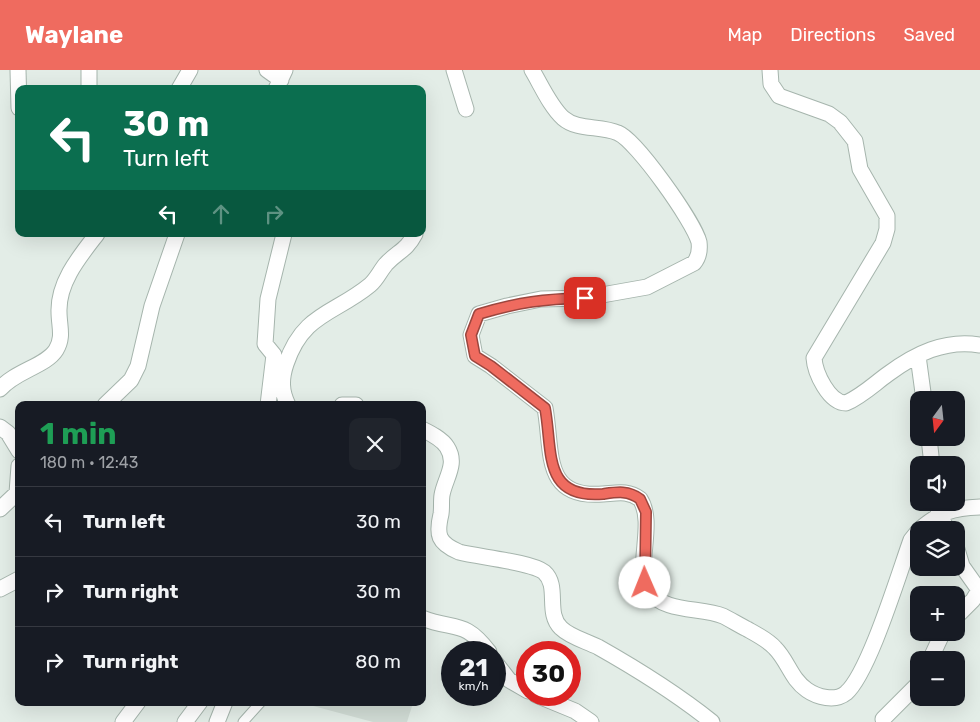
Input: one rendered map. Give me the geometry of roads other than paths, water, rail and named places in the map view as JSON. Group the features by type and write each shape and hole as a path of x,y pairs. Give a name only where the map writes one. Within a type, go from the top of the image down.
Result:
{"street":[{"path":"18,70 18,85"},
{"path":"89,70 89,85"},
{"path":"181,85 190,70"},
{"path":"267,70 281,79"},
{"path":"454,70 466,109"},
{"path":"532,70 563,118 574,124 618,133 628,141 665,185 699,242 698,258 694,263 647,287 593,297 542,299 479,314 471,335 475,356 491,366 545,408 550,451 557,479 561,485 569,489 594,494 625,492 640,499 646,512 644,569 645,583 649,592 658,600 722,616 757,634 775,648 796,680 808,690 821,697 834,698 844,694 858,677 874,643 910,543"},
{"path":"770,70 771,84 774,91 780,96 810,106 840,122 855,141 860,169 887,216 887,229 883,243 814,358 814,368 831,394 842,403 846,403 918,356 937,346 980,345"},
{"path":"0,389 19,372 51,356 57,349 62,327 59,312 69,274 94,237"},
{"path":"109,401 131,380 138,366 152,306 176,237"},
{"path":"268,401 274,355 265,344 268,299 283,237"},
{"path":"287,401 282,385 283,374 299,337 315,319 369,286 386,264 407,248 413,237"},
{"path":"918,356 923,391"},
{"path":"0,427 8,433 15,444"},
{"path":"426,432 447,447 452,461 450,473 442,494 441,512 437,526 439,539 450,548 459,552 533,566 545,573 552,588 552,609 556,622 562,630 621,662 712,722"},
{"path":"0,509 15,496"},
{"path":"965,508 980,507"},
{"path":"926,521 935,511"},
{"path":"965,570 979,590 965,608"},
{"path":"0,590 15,582"},
{"path":"426,619 464,629 480,641"},
{"path":"506,676 516,684"},
{"path":"883,719 910,692"},
{"path":"185,722 197,706"},
{"path":"217,722 223,706"},
{"path":"561,706 590,722"}],"lane":[{"path":"243,722 257,706"}]}
